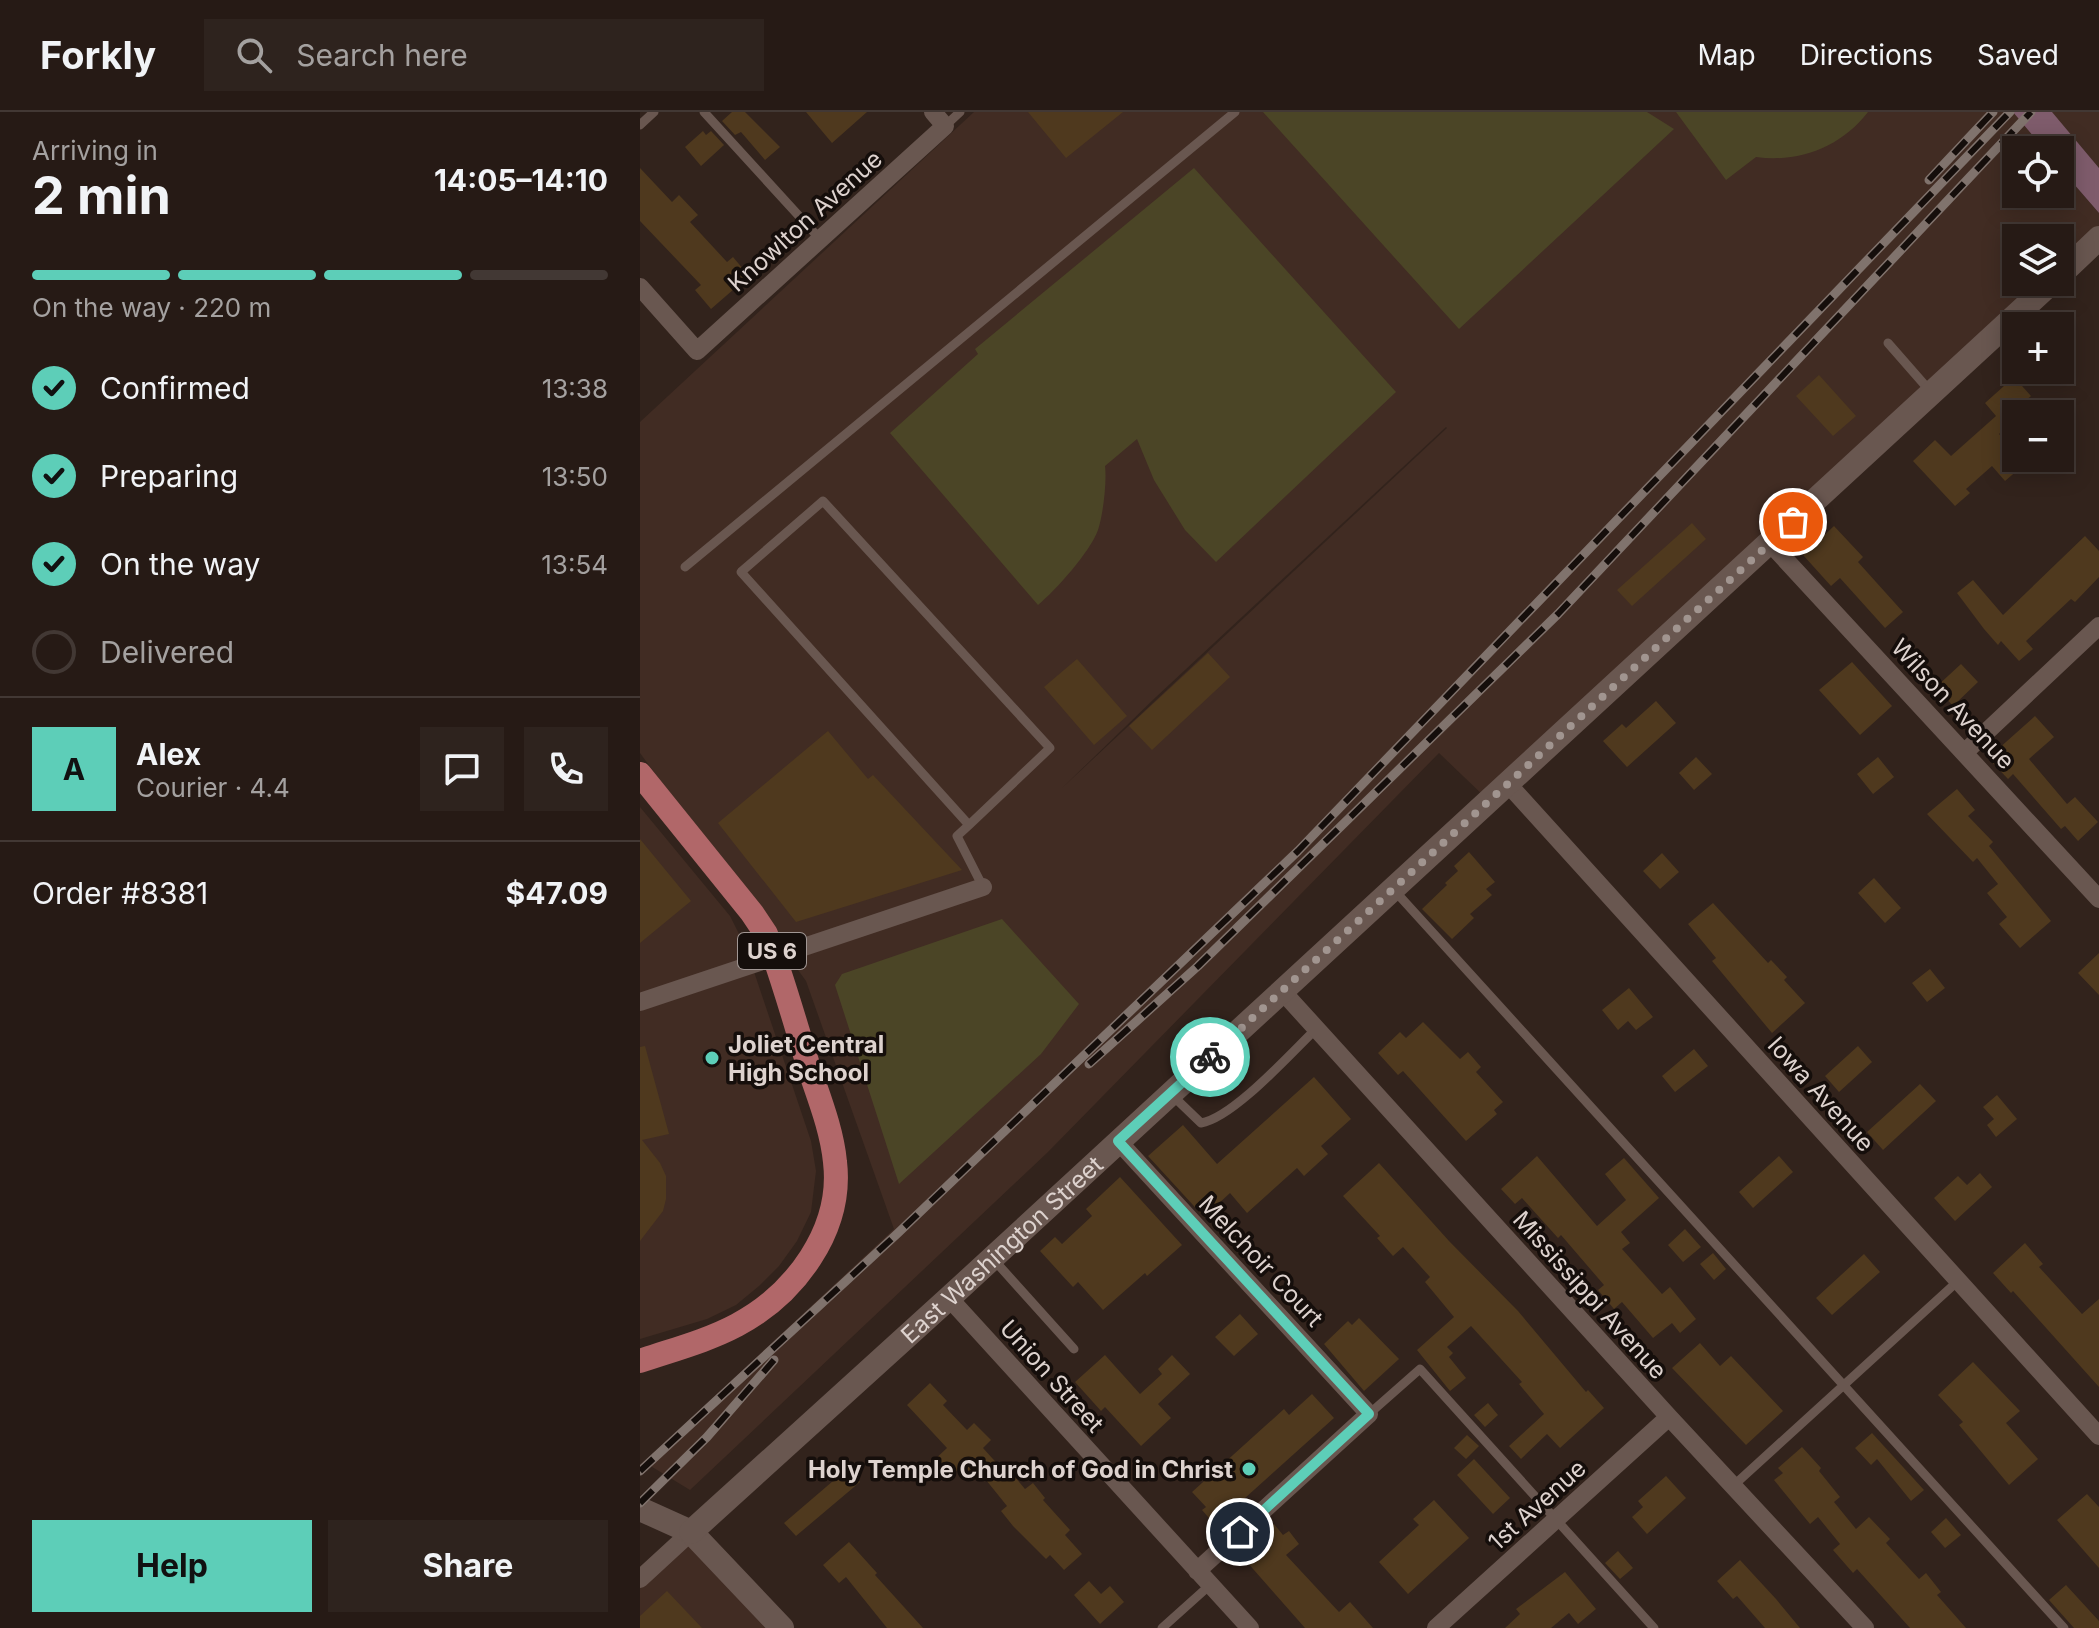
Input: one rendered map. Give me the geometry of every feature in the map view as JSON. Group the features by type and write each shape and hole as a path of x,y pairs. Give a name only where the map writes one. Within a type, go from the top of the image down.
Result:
{"main road":[{"name":"US 6","path":"640,774 766,934 831,1138 836,1163 835,1194 826,1228 807,1263 788,1286 761,1310 737,1325 640,1361"}],"street":[{"name":"Knowlton Avenue","path":"640,287 697,351 820,239 939,119"},
{"path":"2074,262 2097,240"},
{"name":"East Washington Street","path":"691,1532 1283,992 2037,296"},
{"name":"Wilson Avenue","path":"1770,543 2099,899"},
{"path":"1965,752 2099,626"},
{"name":"Iowa Avenue","path":"1508,784 2099,1436"},
{"path":"640,1002 983,887"},
{"name":"Mississippi Avenue","path":"1283,992 1865,1628"},
{"name":"Melchoir Court","path":"1118,1141 1369,1414"},
{"name":"Union Street","path":"949,1298 1250,1628"},
{"path":"1197,1571 1369,1414"},
{"name":"1st Avenue","path":"1436,1628 1669,1417"},
{"path":"640,1509 691,1532 782,1628"},
{"path":"640,1579 691,1532"}],"lane":[{"path":"640,125 654,112"},
{"path":"704,112 820,239"},
{"path":"939,119 960,112"},
{"path":"685,567 1235,112"},
{"path":"1888,343 1932,393"},
{"path":"969,825 741,572 823,501 1050,748 969,825 957,836 983,887"},
{"path":"1394,890 2064,1628"},
{"path":"1170,1094 1201,1123 1208,1122 1236,1104 1316,1029"},
{"path":"992,1258 1074,1349"},
{"path":"1733,1486 1958,1281"},
{"path":"1369,1414 1420,1369 1654,1628"},
{"path":"1162,1628 1210,1585"}],"shaded area":[{"path":"974,112 2099,112 2099,168 2052,113 2033,136 2002,136 2002,208 2074,208 2074,184 2099,213 2099,236 2074,259 2074,224 2002,224 2002,296 2034,296 2016,312 2002,312 2002,325 1487,799 1439,753 1048,1152 690,1490 644,1462 894,1229 806,981 640,753 640,422","holes":["1447,428 1061,789 1156,697"]},
{"path":"1263,112 1647,112 1674,129 1459,329"},
{"path":"1676,112 1868,112 1845,135 1818,150 1788,157 1756,157 1726,180"},
{"path":"2013,112 2052,112 2072,136 2033,136"},
{"path":"2074,138 2099,168 2099,213 2074,184"},
{"path":"1194,168 1396,392 1216,562 1185,530 1154,480 1137,439 1105,466 1103,507 1094,539 1072,570 1038,605 890,433 978,354 975,349"},
{"name":"Joliet Central High School","path":"640,807 730,916 746,948 811,1141 816,1171 811,1212 797,1241 759,1286 736,1305 707,1319 640,1339"},
{"path":"1002,919 1079,1004 1041,1054 899,1184 835,985 842,974"},
{"path":"690,1537 777,1628 640,1628 640,1583"}],"building":[{"path":"732,112 745,112 780,147 765,160 741,132 735,135 722,121"},
{"path":"806,112 867,112 832,143"},
{"path":"1028,112 1123,112 1066,158"},
{"path":"703,131 706,135 711,131 724,145 701,166 685,147"},
{"path":"640,168 672,202 679,195 698,215 690,222 727,262 733,257 749,276 711,309 695,290 701,285 640,221"},
{"path":"1819,375 1856,416 1833,436 1796,396"},
{"path":"2006,384 2020,384 2031,396 2026,400 2002,400 2002,431 1999,434 2002,437 2002,472 2016,472 2005,481 1992,466 1966,489 1970,493 1955,506 1913,461 1935,440 1951,456 1996,416 1985,403"},
{"path":"1692,523 1706,539 1632,606 1617,590"},
{"path":"1834,526 1863,557 1858,562 1903,612 1885,628 1840,578 1831,586 1803,555"},
{"path":"2085,536 2099,551 2099,577 2075,602 2071,599 2026,641 2033,649 2019,661 2001,641 1998,645 1957,593 1973,580 2003,615"},
{"path":"1208,653 1230,677 1152,750 1129,726"},
{"path":"1077,659 1127,716 1094,745 1044,687"},
{"path":"1852,662 1892,706 1860,735 1819,690"},
{"path":"1961,664 1978,682 1953,706 1936,687"},
{"path":"1656,701 1676,723 1627,767 1603,741 1622,724 1626,728"},
{"path":"2035,716 2054,737 2029,759 2067,804 2075,797 2098,822 2078,841 2065,826 2061,829 2013,774 2008,779 1988,758"},
{"path":"828,731 868,779 873,775 962,870 796,922 718,823"},
{"path":"1696,757 1712,774 1694,790 1679,773"},
{"path":"1878,757 1894,777 1873,794 1857,774"},
{"path":"1957,789 1975,810 1968,816 1993,842 1989,846 2051,921 2020,948 1999,924 2007,917 1987,893 1998,884 1977,858 1973,862 1927,814"},
{"path":"640,839 691,901 640,943"},
{"path":"1469,852 1495,882 1486,889 1492,895 1470,914 1474,918 1452,939 1422,909 1447,885 1445,883 1458,871 1454,866"},
{"path":"1662,853 1679,872 1660,889 1643,871"},
{"path":"1874,878 1901,908 1885,923 1858,893"},
{"path":"1713,903 1768,963 1771,960 1787,977 1784,980 1805,1003 1772,1033 1712,961 1716,958 1688,924"},
{"path":"2099,953 2099,995 2078,973"},
{"path":"1930,969 1945,988 1927,1002 1912,983"},
{"path":"1629,988 1653,1017 1636,1030 1628,1021 1618,1030 1602,1010"},
{"path":"1423,1022 1460,1059 1468,1052 1481,1067 1476,1072 1503,1102 1494,1110 1497,1114 1466,1141 1403,1071 1398,1075 1378,1053 1400,1032 1406,1038"},
{"path":"645,1046 669,1134 642,1140 666,1176 666,1199 663,1211 640,1241 640,1047"},
{"path":"1858,1046 1872,1062 1839,1092 1825,1076"},
{"path":"1694,1049 1708,1066 1675,1092 1662,1076"},
{"path":"1314,1077 1351,1119 1321,1146 1328,1154 1304,1176 1297,1168 1247,1213 1230,1193 1204,1217 1148,1156 1183,1125 1217,1164"},
{"path":"1920,1084 1936,1101 1883,1150 1867,1132"},
{"path":"1997,1095 2017,1119 1996,1137 1987,1125 1994,1119 1983,1107"},
{"path":"1537,1156 1597,1226 1626,1200 1605,1174 1624,1158 1659,1198 1621,1232 1630,1243 1622,1249 1662,1294 1670,1287 1696,1319 1680,1333 1672,1323 1653,1338 1622,1302 1614,1309 1598,1290 1604,1285 1561,1235 1558,1238 1522,1198 1515,1204 1501,1189"},
{"path":"1779,1156 1793,1172 1753,1208 1739,1192"},
{"path":"1379,1163 1518,1311 1586,1392 1588,1390 1604,1408 1560,1448 1547,1434 1521,1459 1509,1446 1544,1414 1519,1384 1522,1382 1471,1326 1447,1347 1453,1353 1449,1357 1466,1378 1450,1391 1417,1350 1454,1317 1425,1282 1430,1277 1403,1247 1393,1256 1377,1238 1380,1236 1343,1196"},
{"path":"1980,1173 1992,1187 1955,1221 1934,1198 1958,1176 1967,1185"},
{"path":"1120,1177 1182,1245 1103,1310 1078,1282 1073,1287 1040,1251 1055,1237 1062,1244 1092,1216 1086,1209"},
{"path":"1685,1229 1701,1247 1683,1262 1668,1245"},
{"path":"2025,1243 2043,1264 2039,1267 2082,1314 2099,1299 2099,1387 1993,1273"},
{"path":"1713,1253 1726,1269 1714,1280 1700,1264"},
{"path":"1864,1254 1880,1272 1832,1315 1816,1298"},
{"path":"1240,1314 1258,1334 1234,1356 1215,1337"},
{"path":"1359,1318 1399,1359 1364,1391 1324,1344 1348,1321 1352,1325"},
{"path":"1700,1343 1720,1366 1731,1356 1783,1411 1746,1445 1672,1368"},
{"path":"1105,1355 1140,1394 1162,1374 1158,1369 1172,1355 1190,1374 1158,1404 1171,1418 1141,1446 1105,1407 1101,1411 1075,1382"},
{"path":"1973,1362 2020,1411 2006,1423 2038,1459 2009,1485 1959,1425 1963,1422 1938,1395"},
{"path":"930,1383 947,1401 943,1405 967,1430 974,1423 991,1440 983,1448 1012,1480 1015,1477 1025,1489 1033,1483 1045,1498 1043,1500 1070,1530 1065,1535 1082,1554 1064,1570 1050,1555 1046,1559 1013,1526 1001,1511 1007,1506 982,1475 977,1479 963,1465 948,1479 932,1462 947,1448 907,1405"},
{"path":"1312,1394 1334,1418 1215,1525 1202,1510 1206,1507 1192,1492 1284,1409 1289,1415"},
{"path":"1488,1403 1498,1415 1485,1427 1474,1415"},
{"path":"1872,1433 1924,1490 1911,1501 1877,1459 1871,1465 1855,1448"},
{"path":"1467,1435 1479,1446 1466,1459 1454,1448"},
{"path":"1802,1447 1821,1468 1819,1471 1840,1497 1834,1502 1856,1529 1869,1517 1890,1539 1886,1543 1919,1579 1926,1573 1941,1592 1937,1595 1966,1628 1910,1628 1857,1569 1853,1573 1833,1550 1840,1544 1818,1517 1810,1524 1774,1480 1783,1473 1778,1468"},
{"path":"1474,1459 1510,1498 1493,1514 1457,1475"},
{"path":"844,1464 860,1482 796,1536 784,1523 833,1481 829,1478"},
{"path":"1666,1476 1686,1498 1647,1534 1632,1517 1643,1507 1638,1501"},
{"path":"2087,1494 2099,1507 2099,1568 2057,1520"},
{"path":"1434,1500 1469,1538 1408,1594 1379,1562 1419,1525 1413,1519"},
{"path":"1946,1518 1961,1535 1945,1548 1931,1532"},
{"path":"1274,1524 1283,1535 1289,1531 1299,1544 1286,1555 1339,1612 1350,1602 1373,1628 1305,1628 1239,1553"},
{"path":"849,1542 923,1628 887,1628 846,1577 839,1583 823,1565"},
{"path":"1618,1551 1633,1568 1620,1579 1605,1563"},
{"path":"1740,1560 1800,1628 1765,1628 1737,1596 1733,1599 1717,1581"},
{"path":"1565,1572 1596,1609 1578,1624 1569,1613 1551,1628 1505,1628 1520,1614 1516,1609"},
{"path":"1089,1581 1101,1594 1110,1586 1124,1602 1100,1624 1074,1595"},
{"path":"2066,1585 2099,1621 2099,1628 2074,1628 2049,1600"},
{"path":"667,1591 702,1628 640,1628 640,1616"}],"railway":[{"path":"1929,180 1993,112"},
{"path":"640,1471 898,1233 1298,851 2010,112"},
{"path":"1089,1064 1198,966 1558,614 2031,112"},
{"path":"640,1503 707,1437 774,1360"}],"way so far":[{"path":"1210,1057 1793,522"}],"place":[{"name":"Joliet Central High School","path":"712,1058"},
{"name":"Holy Temple Church of God in Christ","path":"1249,1469"}],"route":[{"path":"1210,1057 1118,1141 1369,1414 1240,1532"}]}
